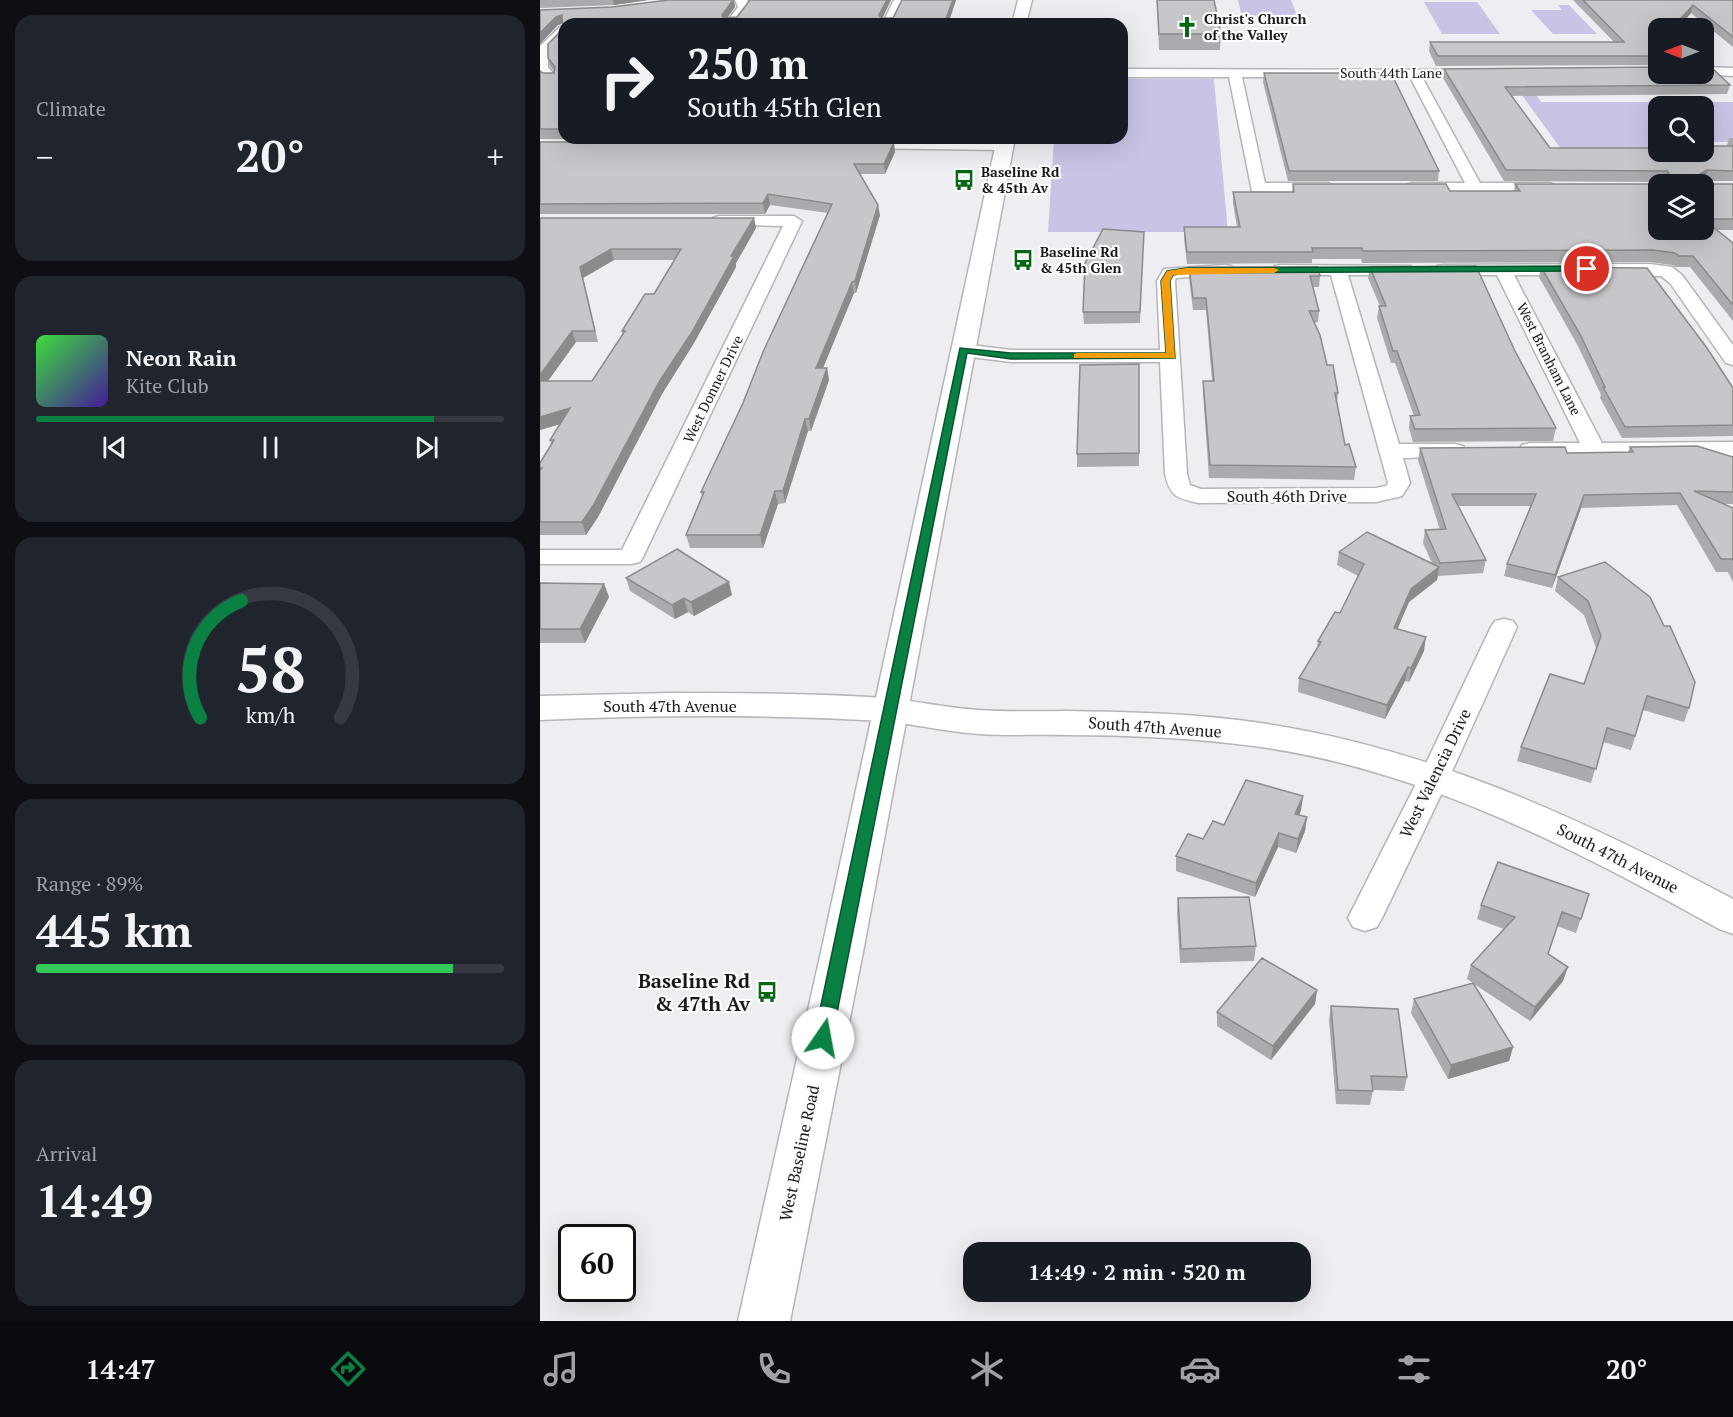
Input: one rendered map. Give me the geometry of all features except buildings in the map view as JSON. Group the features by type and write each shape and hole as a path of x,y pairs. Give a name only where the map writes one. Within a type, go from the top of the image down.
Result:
{"main road":[{"path":"1020,18 1025,0"},
{"name":"West Baseline Road","path":"764,1321 842,952 1005,144"},
{"name":"South 47th Avenue","path":"540,708 615,705 803,705 890,710 978,722 1148,725 1297,741 1435,776 1573,834 1733,918"}],"street":[{"path":"736,18 744,7 741,0"},
{"path":"891,18 900,0"},
{"path":"550,77 542,68 542,51 558,35"},
{"name":"South 44th Lane","path":"1128,73 1494,72"},
{"path":"1714,72 1733,72"},
{"path":"1235,73 1258,188 1349,188"},
{"path":"1414,73 1476,188"},
{"path":"837,145 893,144"},
{"path":"1395,188 1569,188"},
{"name":"West Donner Drive","path":"540,557 631,557 794,221 702,221"},
{"path":"1268,270 1650,269 1666,271 1676,279 1733,359"},
{"path":"963,350 1011,356 1087,350 1171,349 1166,281 1170,273 1244,270"},
{"path":"1338,270 1390,452 1474,450"},
{"name":"West Branham Lane","path":"1503,270 1594,449"},
{"name":"South 46th Drive","path":"1171,349 1176,474 1180,489 1198,496 1376,495 1394,491 1399,483 1390,452"},
{"path":"1510,450 1733,449"},
{"name":"West Valencia Drive","path":"1365,918 1435,776 1504,627"}],"shaded area":[{"path":"1238,0 1291,0 1297,16 1242,17"},
{"path":"1424,2 1477,2 1500,34 1442,34"},
{"path":"1558,5 1569,5 1597,34 1553,34 1531,10 1562,10"},
{"path":"1128,79 1214,79 1228,232 1048,232 1054,144 1128,144"},
{"path":"1511,80 1526,80 1541,102 1648,102 1648,149 1561,149"},
{"path":"1714,102 1733,102 1733,142 1714,142"}],"slow traffic":[{"path":"1077,356 1171,356 1166,281 1170,273 1274,270"}],"place":[{"name":"Christ's Church of the Valley","path":"1187,27"},
{"name":"Baseline Rd & 45th Av","path":"964,180"},
{"name":"Baseline Rd & 45th Glen","path":"1023,260"},
{"name":"Baseline Rd & 47th Av","path":"767,992"}],"route":[{"path":"823,1038 963,350 1011,356 1171,356 1166,281 1170,273 1186,271 1587,269"}]}
